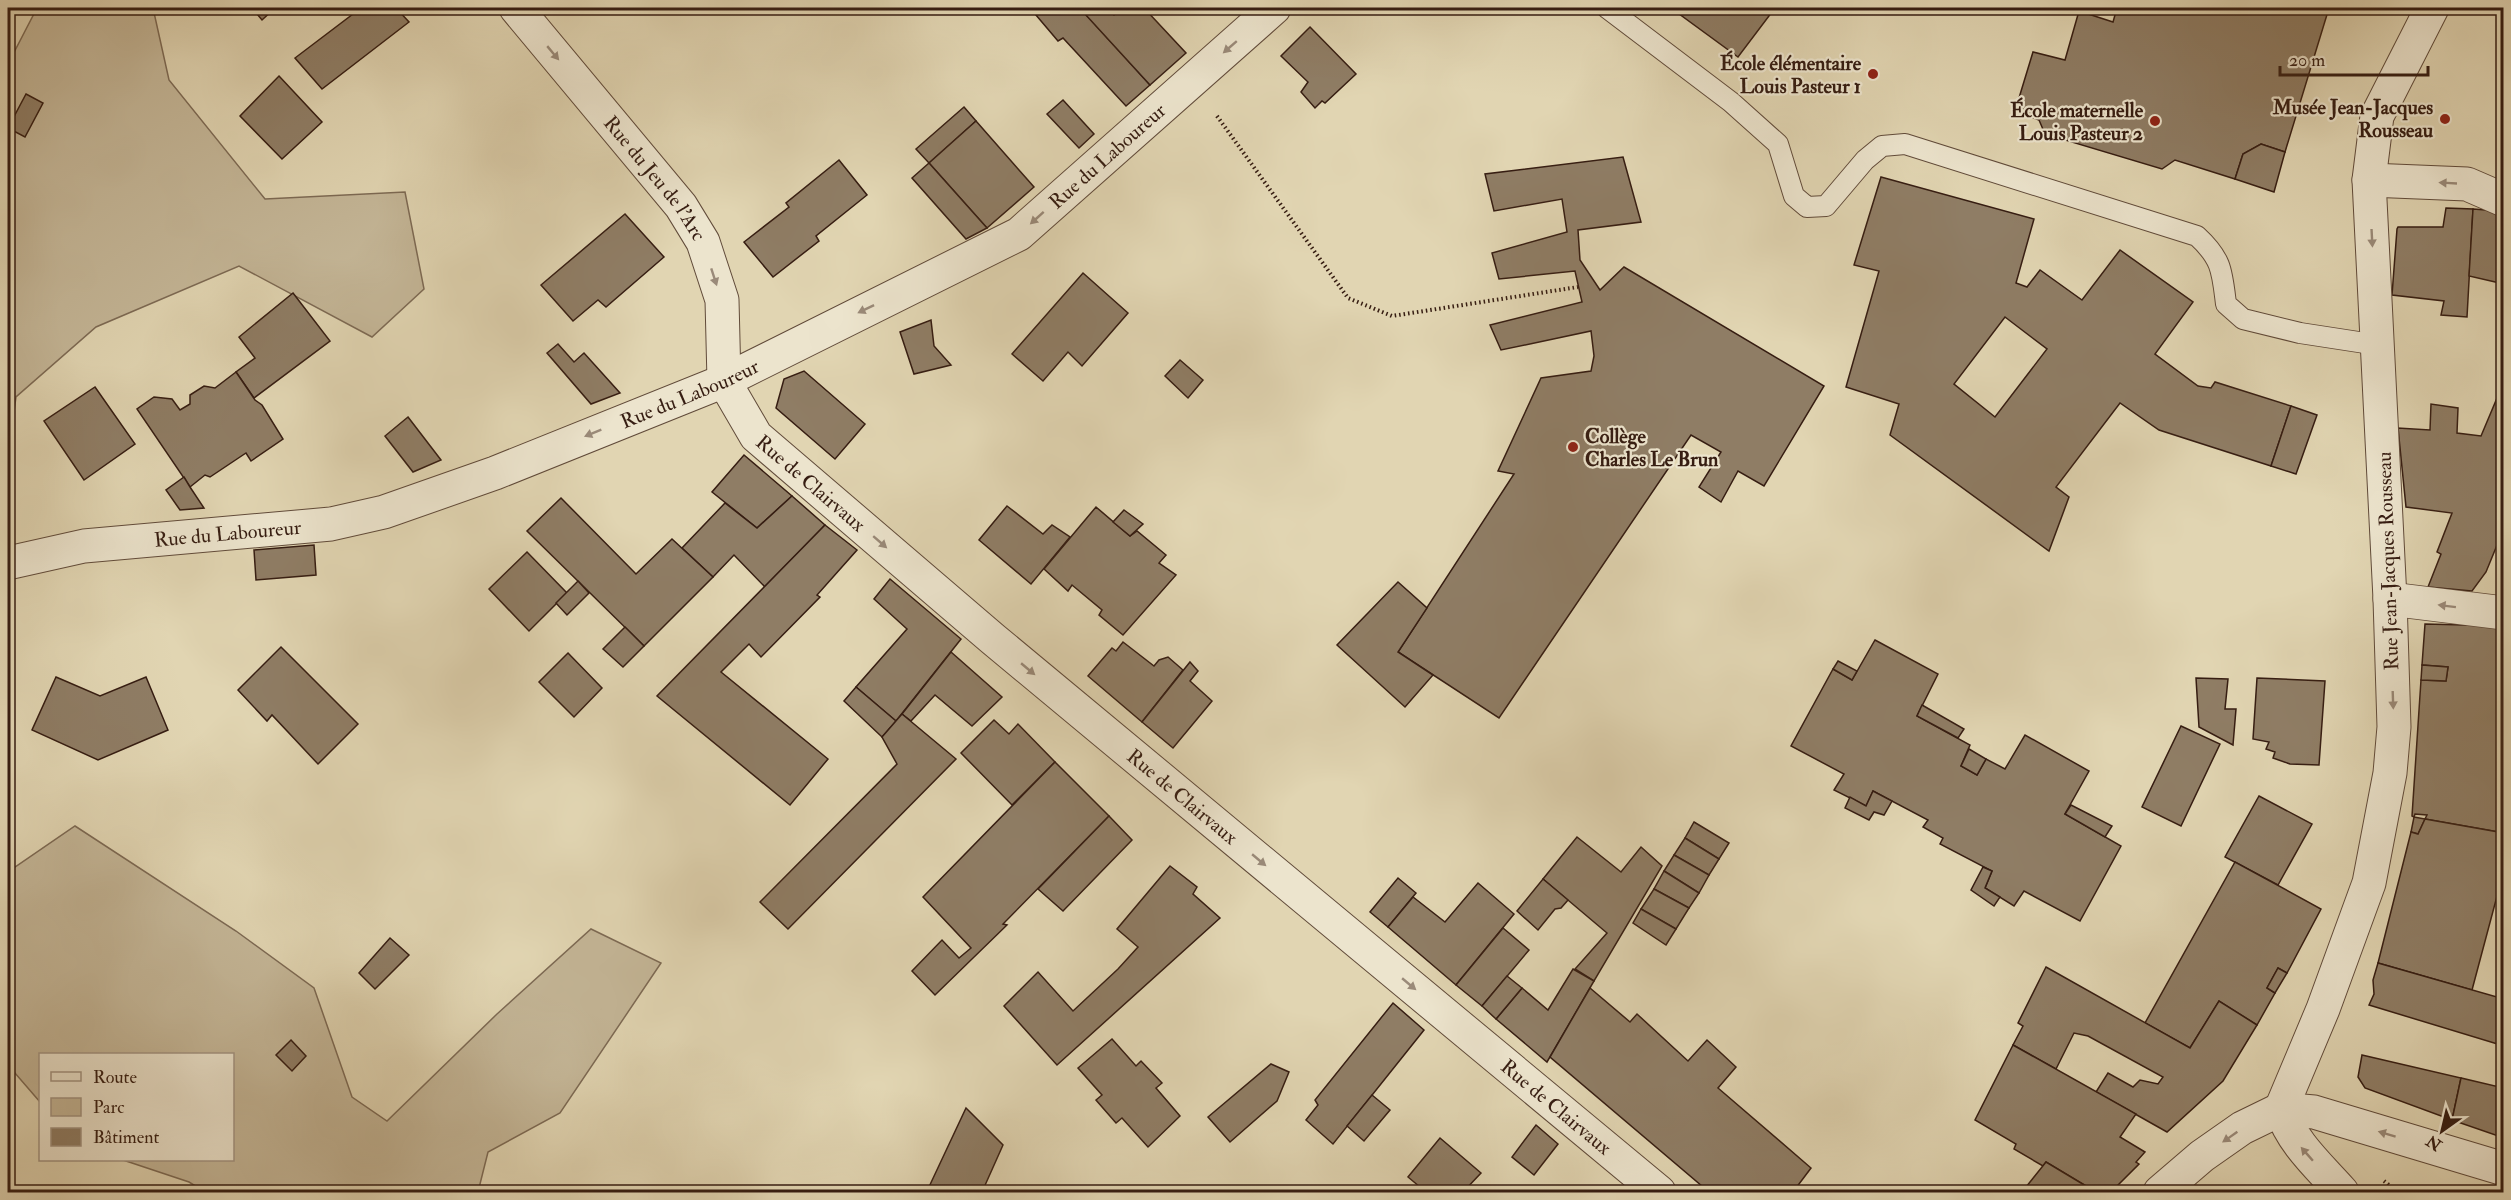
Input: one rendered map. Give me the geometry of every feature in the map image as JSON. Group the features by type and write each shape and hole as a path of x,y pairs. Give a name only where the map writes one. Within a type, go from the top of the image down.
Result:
{"street":[{"name":"Rue du Jeu de l'Arc","path":"516,8 681,206 703,242 722,300 724,381"},
{"name":"Rue du Laboureur","path":"8,563 84,546 331,524 384,512 495,472 724,381 1019,234 1274,8"},
{"name":"Rue Jean-Jacques Rousseau","path":"2281,1109 2322,1010 2369,883 2390,773 2394,727 2390,599 2369,180 2377,116 2432,8"},
{"path":"2369,180 2467,184 2504,201"},
{"name":"Rue de Clairvaux","path":"724,381 756,436 993,639 1659,1192"},
{"path":"2390,599 2504,613"},
{"path":"2160,1192 2202,1156 2242,1128 2281,1109 2314,1112 2504,1169"},
{"path":"2281,1109 2287,1127 2306,1153 2342,1192"}],"lane":[{"path":"1607,8 1731,102 1778,144 1794,196 1807,207 1826,206 1865,160 1882,146 1905,144 2197,236 2213,251 2223,274 2226,304 2244,319 2300,333 2378,345"}],"path":[{"path":"1191,82 1237,142 1348,298 1392,316 1578,287"}],"green space":[{"path":"37,8 153,8 169,80 265,199 405,192 424,289 372,337 239,266 96,327 16,397 8,454 8,64"},
{"path":"75,826 236,931 314,988 352,1097 387,1121 497,1014 591,929 661,963 560,1113 488,1152 478,1192 205,1192 189,1182 126,1161 234,1161 234,1053 39,1053 39,1101 8,1065 8,872"}],"building":[{"path":"252,8 275,8 262,20"},
{"path":"361,8 396,8 409,22 322,89 295,58"},
{"path":"1030,8 1080,8 1150,85 1126,106 1063,38 1058,41"},
{"path":"1091,8 1106,8 1114,15 1122,8 1144,8 1186,53 1150,85 1085,14"},
{"path":"1671,8 1775,8 1738,57"},
{"path":"2117,8 2329,8 2285,152 2261,144 2243,154 2235,179 2175,160 2162,169 2045,134 2039,120 2015,111 2033,52 2065,60 2079,11 2113,22"},
{"path":"1310,27 1356,74 1325,103 1322,101 1315,108 1301,92 1308,82 1281,56"},
{"path":"279,76 322,122 282,159 240,116"},
{"path":"26,94 43,103 25,137 8,128"},
{"path":"1063,100 1094,134 1079,148 1047,114"},
{"path":"964,107 976,121 929,163 916,149"},
{"path":"976,121 1034,187 987,228 929,163"},
{"path":"2261,144 2285,152 2274,192 2235,179 2243,154"},
{"name":"Collège Charles Le Brun","path":"1623,157 1641,222 1578,230 1580,260 1600,290 1624,267 1824,386 1764,486 1738,471 1721,502 1699,487 1721,452 1691,435 1499,718 1398,652 1514,474 1498,471 1541,378 1591,371 1594,356 1591,331 1501,350 1490,325 1582,302 1575,271 1499,279 1492,253 1567,232 1562,199 1494,211 1485,174"},
{"path":"839,160 867,195 816,236 819,241 773,277 744,242 789,207 786,203"},
{"path":"929,163 987,228 966,239 912,178"},
{"path":"1881,177 2034,219 2016,283 2027,287 2040,270 2082,300 2120,250 2193,302 2155,354 2198,386 2211,388 2215,382 2291,406 2271,466 2159,430 2120,403 2056,487 2069,497 2049,551 1890,435 1899,404 1846,387 1879,271 1854,265","holes":["2005,317 2047,349 1995,417 1954,384"]},
{"path":"2446,208 2473,209 2467,317 2441,315 2444,301 2392,295 2398,227 2443,227"},
{"path":"2473,209 2499,211 2504,215 2504,284 2469,276"},
{"path":"625,214 664,257 606,307 598,300 573,321 541,285"},
{"path":"1083,273 1128,313 1082,366 1068,352 1043,381 1012,354"},
{"path":"293,293 330,341 254,398 236,372 255,358 239,337"},
{"path":"931,320 934,346 951,365 914,374 900,332"},
{"path":"558,344 574,362 584,353 620,393 591,404 547,353"},
{"path":"1180,360 1203,380 1188,398 1165,376"},
{"path":"804,371 865,424 835,459 776,408 784,379"},
{"path":"236,372 255,400 262,405 283,439 251,461 246,453 210,477 205,475 190,487 137,409 154,397 172,399 180,410 190,404 190,395 204,386 215,388"},
{"path":"95,387 135,444 84,480 44,421"},
{"path":"2500,391 2504,392 2504,528 2486,572 2472,591 2428,587 2441,554 2437,552 2452,513 2406,507 2398,428 2430,430 2431,404 2458,408 2457,433 2481,436"},
{"path":"2291,406 2317,415 2296,474 2271,466"},
{"path":"408,417 441,460 413,472 385,436"},
{"path":"744,455 792,496 757,528 712,492"},
{"path":"184,477 204,508 180,510 166,490"},
{"path":"792,496 825,525 765,587 734,555 713,577 682,548 725,503 757,528"},
{"path":"561,498 636,574 672,539 713,577 644,646 527,531"},
{"path":"1007,506 1043,534 1052,525 1070,537 1031,584 979,540"},
{"path":"1096,507 1130,536 1137,531 1166,555 1159,563 1176,575 1123,635 1099,615 1102,610 1072,585 1068,591 1044,569"},
{"path":"1124,510 1143,524 1130,536 1113,522"},
{"path":"825,525 857,550 817,595 820,597 761,657 749,644 721,672 828,759 790,805 657,696"},
{"path":"314,545 316,575 256,580 254,550"},
{"path":"527,552 567,593 529,631 489,589"},
{"path":"890,579 961,639 896,721 856,687 907,629 874,599"},
{"path":"578,581 589,593 567,615 556,603"},
{"path":"1398,582 1427,608 1398,652 1433,675 1405,707 1337,645"},
{"path":"2425,624 2504,626 2504,745 2498,774 2504,774 2504,833 2425,819 2427,815 2412,816 2421,680 2446,681 2448,667 2422,665"},
{"path":"625,627 644,646 623,667 603,649"},
{"path":"1875,640 1938,674 1917,716 1970,745 1961,766 1977,775 1986,759 2005,769 2025,735 2089,771 2065,814 2121,846 2080,921 2024,891 2014,906 1985,888 1992,871 1940,844 1943,838 1923,827 1928,820 1873,791 1866,806 1834,790 1844,774 1791,746 1833,669 1852,680"},
{"path":"1123,642 1154,666 1159,660 1168,657 1183,670 1142,722 1088,676 1112,648 1116,651"},
{"path":"281,647 358,724 318,764 272,715 267,721 238,690"},
{"path":"951,652 1002,697 972,726 935,695 911,721 902,714"},
{"path":"568,653 602,688 574,717 539,682"},
{"path":"1838,661 1857,671 1852,680 1833,669"},
{"path":"1190,662 1198,671 1190,681 1212,701 1173,748 1142,722"},
{"path":"2422,665 2448,667 2446,681 2421,680"},
{"path":"56,677 100,696 146,677 168,730 98,760 32,730"},
{"path":"2196,678 2228,679 2225,709 2236,709 2233,745 2199,727"},
{"path":"2257,678 2325,681 2319,765 2290,764 2273,758 2275,752 2266,749 2269,742 2253,739"},
{"path":"856,687 896,721 882,737 844,701"},
{"path":"1922,705 1964,729 1958,738 1917,716"},
{"path":"902,714 956,759 788,929 760,902 897,764 882,737"},
{"path":"994,720 1009,734 1018,724 1055,762 1012,805 961,753"},
{"path":"2181,726 2220,744 2181,826 2142,807"},
{"path":"1969,749 1986,759 1977,775 1961,766"},
{"path":"1055,762 1109,816 1003,924 1007,925 935,995 912,971 942,940 959,958 971,948 923,897"},
{"path":"1873,791 1892,801 1884,815 1874,812 1869,820 1845,808 1850,797 1866,806"},
{"path":"2259,796 2312,824 2278,885 2225,857"},
{"path":"2071,805 2112,826 2105,837 2065,814"},
{"path":"1109,816 1132,840 1063,911 1038,889"},
{"path":"2414,817 2425,819 2418,834 2411,832"},
{"path":"2425,819 2504,833 2504,870 2472,990 2378,963 2411,832 2418,834"},
{"path":"1694,822 1729,843 1719,859 1685,838"},
{"path":"1577,837 1621,872 1641,847 1662,866 1594,981 1575,969 1607,933 1543,879"},
{"path":"1685,838 1719,859 1709,875 1674,855"},
{"path":"1674,855 1709,875 1699,893 1664,871"},
{"path":"2235,862 2321,909 2287,973 2278,968 2267,988 2275,993 2257,1025 2219,1001 2190,1048 2145,1023"},
{"path":"1170,866 1197,887 1193,894 1220,918 1057,1065 1004,1006 1038,972 1073,1011 1138,947 1117,929"},
{"path":"1983,867 1992,871 1985,888 2000,897 1994,906 1971,890"},
{"path":"1664,871 1699,893 1689,908 1654,889"},
{"path":"1398,878 1416,893 1388,927 1370,912"},
{"path":"1543,879 1568,900 1561,908 1555,909 1538,930 1517,911"},
{"path":"1478,883 1514,914 1456,985 1388,927 1413,897 1445,922"},
{"path":"1654,889 1689,908 1676,929 1641,909"},
{"path":"1641,909 1676,929 1666,945 1633,923"},
{"path":"1503,928 1529,950 1482,1006 1456,985"},
{"path":"390,938 409,955 375,989 359,973"},
{"path":"2378,963 2504,999 2504,1046 2369,1005 2374,994 2373,980"},
{"path":"2046,967 2190,1048 2219,1001 2257,1025 2223,1081 2167,1132 2096,1092 2108,1073 2133,1087 2140,1080 2158,1084 2163,1077 2088,1036 2074,1033 2056,1069 2013,1045 2023,1026 2018,1023"},
{"path":"2278,968 2287,973 2275,993 2267,988"},
{"path":"1573,969 1594,981 1547,1062 1496,1019 1522,988 1548,1010"},
{"path":"1507,976 1522,988 1496,1019 1482,1006"},
{"path":"1590,988 1630,1022 1637,1014 1688,1061 1707,1040 1736,1067 1718,1088 1811,1168 1793,1192 1709,1192 1550,1057"},
{"path":"1393,1003 1424,1030 1333,1144 1306,1120 1318,1105 1315,1100"},
{"path":"1112,1039 1136,1066 1141,1061 1162,1083 1156,1088 1180,1116 1148,1147 1122,1118 1116,1123 1096,1100 1102,1095 1078,1068"},
{"path":"291,1040 306,1056 292,1071 276,1055"},
{"path":"2013,1045 2136,1114 2120,1137 2145,1152 2136,1162 2139,1164 2111,1192 2096,1192 2046,1162 2043,1166 2014,1149 2016,1144 1975,1120"},
{"path":"2362,1055 2461,1078 2452,1120 2365,1088 2358,1077"},
{"path":"1271,1064 1289,1072 1277,1101 1230,1142 1208,1117"},
{"path":"2504,1076 2504,1138 2452,1120 2461,1078 2499,1087"},
{"path":"1372,1095 1390,1110 1364,1141 1347,1126"},
{"path":"966,1108 1003,1145 982,1192 937,1192 928,1189"},
{"path":"1536,1125 1558,1144 1534,1175 1512,1157"},
{"path":"1440,1138 1481,1173 1463,1192 1426,1192 1408,1177"},
{"path":"2046,1162 2096,1192 2022,1192"}],"place":[{"name":"École élémentaire Louis Pasteur 1","path":"1873,74"},
{"name":"Musée Jean-Jacques Rousseau","path":"2445,119"},
{"name":"École maternelle Louis Pasteur 2","path":"2155,121"},
{"name":"Collège Charles Le Brun","path":"1573,447"}]}
